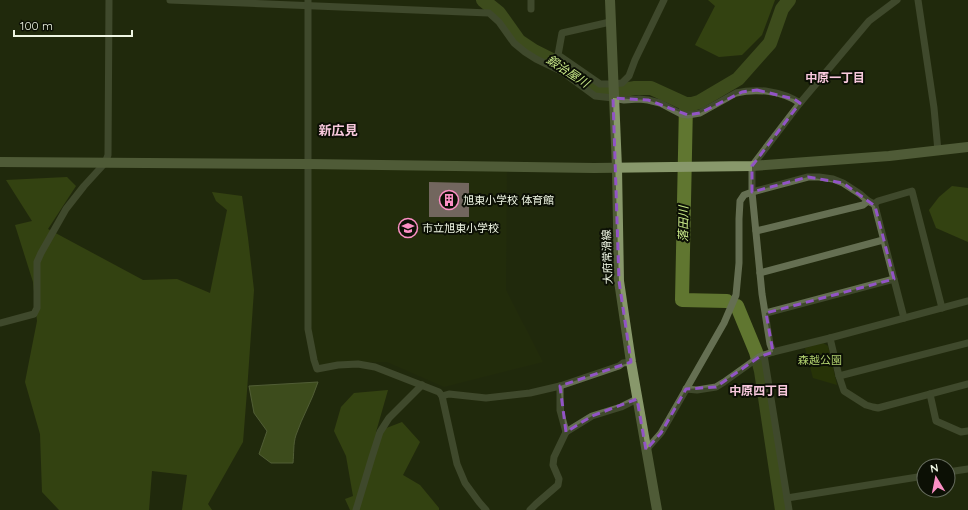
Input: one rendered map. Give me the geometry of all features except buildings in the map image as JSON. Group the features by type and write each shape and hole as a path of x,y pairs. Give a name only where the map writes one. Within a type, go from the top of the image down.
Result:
{"street":[{"path":"0,323 34,314 38,308 37,262 41,253 66,209 105,163 108,155 109,0"},
{"path":"170,0 308,3 489,13 499,22 514,43 525,52 561,71 595,96 613,91 629,76 635,60 664,0"},
{"path":"531,0 531,9"},
{"name":"大府常滑線","path":"610,0 617,168 619,281 637,399 657,510"},
{"path":"773,352 770,344 762,294 752,192 752,166 800,103 869,21 897,0"},
{"path":"918,0 934,108 938,150"},
{"path":"308,3 308,329 317,369 358,364 375,367 439,392 442,396 458,464 465,483 486,510"},
{"path":"610,22 562,33 558,55 600,84 613,91 624,100 648,100 660,103 681,114 688,115 700,113 736,93 757,90 779,94 794,99 800,103"},
{"path":"0,162 617,168 752,166 889,156 968,147"},
{"path":"646,450 664,427 686,390 724,323 736,295 739,263 740,201 744,195 808,177 832,179 843,183 860,194 875,206 904,318"},
{"path":"756,231 871,203 912,191 942,308"},
{"path":"760,272 884,240"},
{"path":"766,313 894,279"},
{"path":"686,390 716,387 759,357 773,352 942,308 968,304"},
{"path":"830,338 844,391 872,408 878,408 968,384"},
{"path":"839,376 968,343"},
{"path":"764,355 789,510"},
{"path":"442,396 450,394 486,398 530,393 560,386 619,366 623,363 631,362"},
{"path":"356,510 380,432 389,418 422,385"},
{"path":"560,386 560,410 566,432"},
{"path":"930,394 936,421 961,432 968,431"},
{"path":"530,510 558,485 559,479 553,465 554,457 566,432 592,416 621,407 637,399"},
{"path":"956,471 968,469"},
{"path":"787,498 916,477"}],"highlighted area":[{"path":"757,90 794,99 800,103 752,166 752,192 808,177 843,183 875,206 894,279 766,313 773,352 759,357 716,387 686,389 661,433 646,450 637,399 592,416 566,432 560,386 631,362 619,281 613,98 648,100 688,115 700,113 742,92"}],"shaded area":[{"path":"708,0 775,0 762,35 742,55 719,57 695,45 715,6"},
{"name":"市立旭東小学校","path":"308,164 507,166 506,290 543,362 444,387 387,362 340,362 321,366 318,363 311,329"},
{"path":"67,177 76,186 48,229 143,280 177,279 210,293 227,210 216,201 212,192 242,196 254,290 243,442 208,504 212,510 182,510 187,475 152,471 149,510 59,510 42,492 40,434 25,382 37,321 33,282 15,225 32,221 6,180"},
{"path":"952,186 968,188 968,242 936,228 929,210 939,197"},
{"path":"318,382 296,435 293,463 271,463 259,454 267,431 254,413 249,386"},
{"path":"388,390 376,432 402,422 420,442 403,475 420,485 439,508 439,510 350,510 345,499 353,496 346,456 334,431 341,407 354,393"}],"green space":[{"name":"森越公園","path":"823,343 828,346 837,385 813,378 805,348"}],"waterway":[{"name":"鍛治屋川","path":"483,0 499,13 519,41 534,51 558,63 594,88 618,91 635,88 651,88 686,104 699,102 738,79 770,43 782,9 789,0"},
{"name":"落田川","path":"686,104 682,300 727,301"},
{"name":"落田川","path":"737,306 756,352 761,371 782,510"}],"place":[{"name":"旭東小学校 体育館","path":"449,200"},
{"name":"市立旭東小学校","path":"408,228"}],"district":[{"name":"中原一丁目","path":"835,77"},
{"name":"新広見","path":"338,130"},
{"name":"中原四丁目","path":"759,390"}]}
